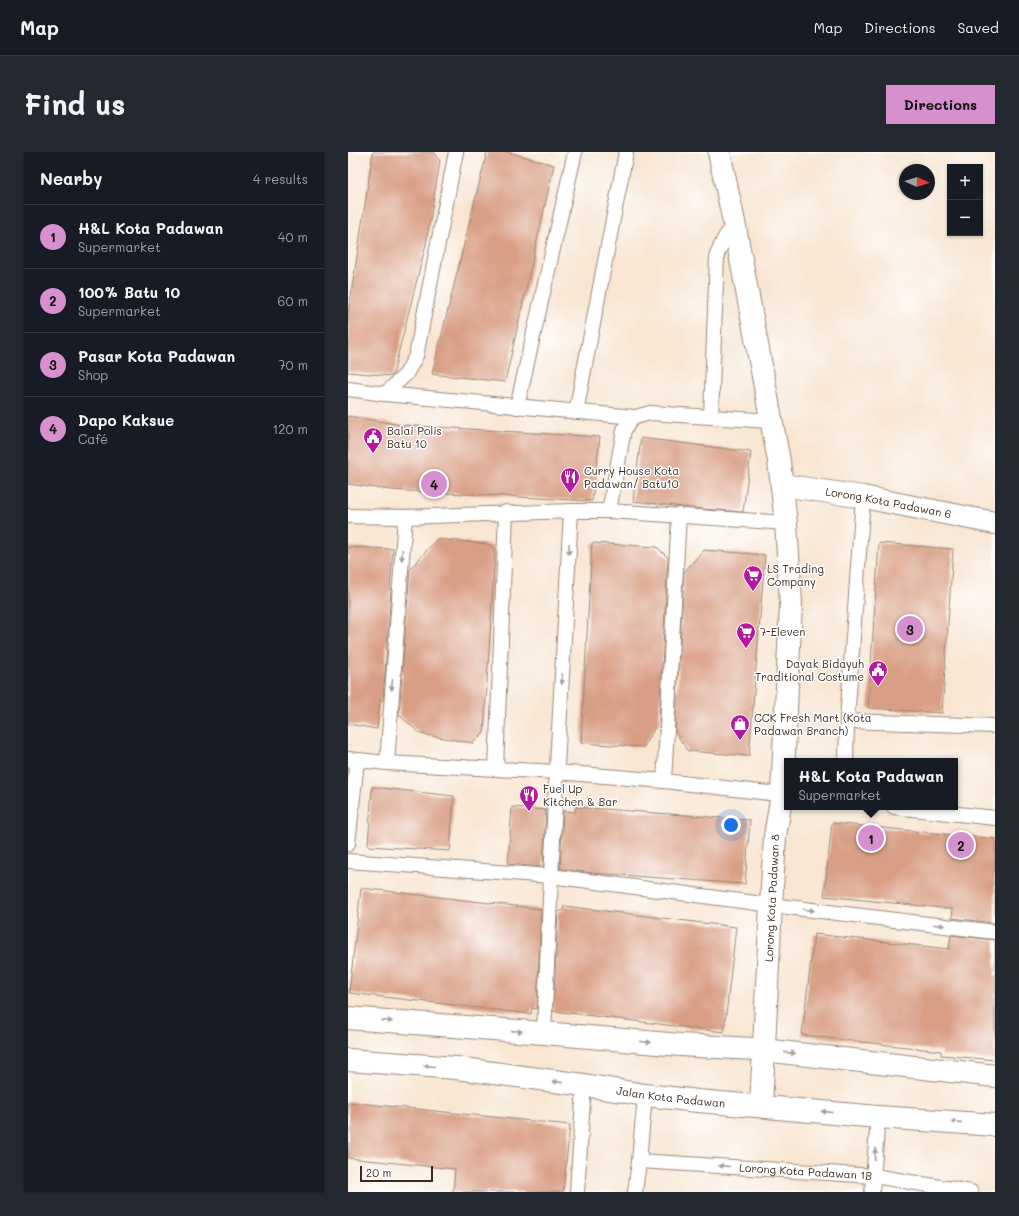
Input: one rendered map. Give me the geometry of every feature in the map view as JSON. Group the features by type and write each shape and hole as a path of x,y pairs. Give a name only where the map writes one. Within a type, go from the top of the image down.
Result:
{"main road":[{"name":"Lorong Kota Padawan 8","path":"719,152 734,222 779,460 782,485 791,604 785,758"},
{"name":"Lorong Kota Padawan 6","path":"782,485 863,497 995,523"},
{"name":"Lorong Kota Padawan 8","path":"762,1106 775,836 784,794"},
{"path":"348,1018 544,1032 680,1045 765,1050 995,1076"},
{"name":"Jalan Kota Padawan","path":"348,1060 456,1068 584,1085 645,1095 698,1101 878,1117 995,1125"}],"lane":[{"path":"385,394 406,374 416,356 456,152"},
{"path":"516,407 575,152"},
{"path":"576,412 626,152"},
{"path":"711,417 717,255 734,222"},
{"path":"348,389 516,407 634,417 650,413 771,421"},
{"path":"609,511 624,430 634,417"},
{"path":"846,758 847,721 863,497"},
{"path":"544,1032 571,510"},
{"path":"348,516 405,517 571,510 679,515 786,523"},
{"path":"496,769 506,512"},
{"path":"664,781 679,515"},
{"path":"387,763 405,517"},
{"path":"847,721 995,726"},
{"path":"348,844 353,759 387,763 557,772 664,781 784,794"},
{"path":"922,810 995,818"},
{"path":"348,861 551,876 771,905 995,932"},
{"path":"577,1192 584,1085"},
{"path":"635,1192 645,1095"},
{"path":"872,1192 878,1117"},
{"name":"Lorong Kota Padawan 1B","path":"639,1161 874,1176 971,1192"}],"building":[{"path":"373,152 433,152 440,161 426,244 392,376 348,372 348,315"},
{"path":"487,152 508,152 554,165 505,382 432,374"},
{"path":"348,416 402,425 600,437 592,501 391,490 348,484"},
{"path":"641,438 751,452 743,512 633,501"},
{"path":"437,539 487,544 493,547 495,553 484,732 473,743 421,734 399,715 410,569"},
{"path":"592,543 657,547 668,558 659,721 643,747 581,743"},
{"path":"879,543 953,549 942,713 868,708"},
{"path":"348,547 393,549 383,701 380,698 377,729 348,724"},
{"path":"704,550 765,555 749,756 688,751 675,732 684,572"},
{"path":"372,787 454,796 450,851 368,846"},
{"path":"512,807 546,810 543,867 508,864"},
{"path":"576,807 750,820 745,884 592,873 560,869 563,811 575,812"},
{"path":"832,823 995,839 995,923 952,918 953,909 824,896"},
{"path":"361,888 541,909 537,1009 532,1008 531,1014 349,993"},
{"path":"564,906 736,927 724,1032 553,1011 558,911 563,911"},
{"path":"814,934 949,949 951,935 995,940 995,1060 941,1055 941,1051 802,1035"},
{"path":"348,1102 570,1125 563,1192 453,1192 455,1169 348,1158"}],"place":[{"name":"Balai Polis Batu 10","path":"373,454"},
{"name":"Dapo Kaksue","path":"434,484"},
{"name":"Curry House Kota Padawan/ Batu10","path":"570,494"},
{"name":"LS Trading Company","path":"753,592"},
{"name":"Pasar Kota Padawan","path":"910,629"},
{"name":"7-Eleven","path":"746,649"},
{"name":"Dayak Bidayuh Traditional Costume","path":"878,687"},
{"name":"CCK Fresh Mart (Kota Padawan Branch)","path":"740,741"},
{"name":"Fuel Up Kitchen & Bar","path":"529,812"},
{"name":"H&L Kota Padawan","path":"871,838"},
{"name":"100% Batu 10","path":"961,845"}]}
